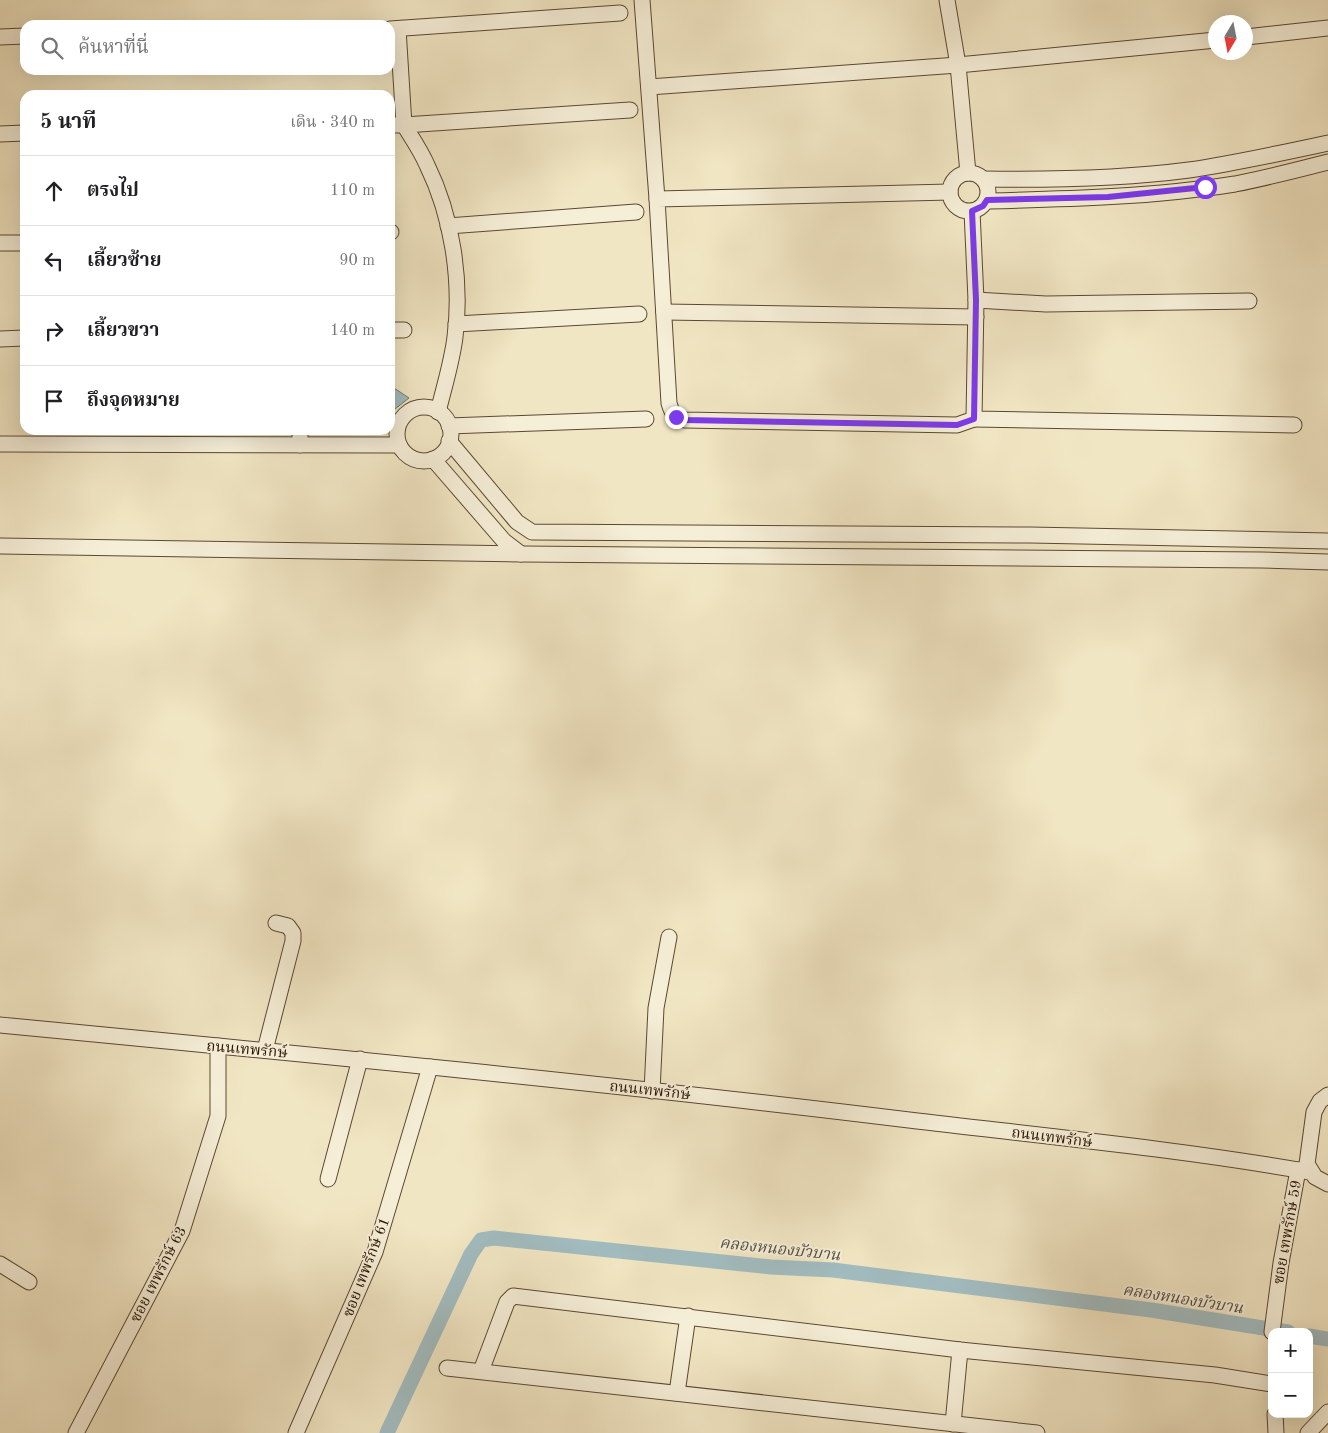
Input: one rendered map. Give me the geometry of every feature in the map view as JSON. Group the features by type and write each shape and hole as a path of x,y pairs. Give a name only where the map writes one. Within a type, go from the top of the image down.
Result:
{"street":[{"path":"642,0 657,200 669,403 671,412 676,417 685,420 957,425 974,419 1294,425"},
{"path":"947,0 958,65 968,174"},
{"path":"395,29 620,13"},
{"path":"1253,36 1328,28"},
{"path":"0,36 20,36"},
{"path":"649,87 958,65 1208,41"},
{"path":"395,61 397,125 427,163 448,226 455,272 456,324 451,362 438,412 449,433 517,522 532,532 1030,535 1264,538 1328,541"},
{"path":"397,125 630,110"},
{"path":"0,134 20,133"},
{"path":"983,179 988,189 987,200 983,206 972,211 957,207 953,203 950,192 957,178 968,174 983,179 1067,180 1188,170 1328,143"},
{"path":"987,200 1108,197 1195,188 1236,183 1328,162"},
{"path":"657,200 950,192"},
{"path":"972,211 976,300 974,419"},
{"path":"448,226 636,212"},
{"path":"0,243 20,243"},
{"path":"976,300 1046,304 1249,301"},
{"path":"664,312 976,317"},
{"path":"456,324 638,314"},
{"path":"0,339 20,338"},
{"path":"438,412 421,408 406,414 397,429 399,446 411,458 419,460 433,459 444,452 449,433"},
{"path":"449,433 646,419"},
{"path":"0,444 300,438 399,446"},
{"path":"433,459 504,542 521,554"},
{"path":"521,554 532,532"},
{"path":"1030,535 1030,558"},
{"path":"1262,560 1264,538"},
{"path":"0,546 521,554 1328,562"},
{"path":"265,1050 293,941 293,933 288,926 276,923"},
{"path":"652,1091 656,1008 669,937"},
{"name":"ถนนเทพรักษ์","path":"0,1025 360,1059 1128,1146 1304,1171 1328,1184"},
{"name":"ซอย เทพรักษ์ 63","path":"76,1433 182,1231 218,1116 218,1046"},
{"path":"328,1178 360,1059"},
{"name":"ซอย เทพรักษ์ 61","path":"296,1433 375,1252 430,1067"},
{"path":"1304,1171 1307,1164 1314,1112 1323,1099 1328,1085"},
{"name":"ซอย เทพรักษ์ 59","path":"1273,1328 1277,1294 1304,1171"},
{"path":"0,1264 29,1282"},
{"path":"481,1371 507,1302 513,1296 960,1350 1215,1375 1268,1383"},
{"path":"677,1393 688,1316"},
{"path":"953,1424 960,1350"},
{"path":"447,1368 1037,1433"},
{"path":"1308,1433 1328,1412"},
{"path":"1275,1418 1276,1433"}],"water":[{"path":"395,389 409,398 395,409"}],"waterway":[{"name":"คลองหนองบัวบาน","path":"387,1433 471,1254 481,1240 494,1238 771,1267 833,1270 1151,1310 1268,1329"},
{"name":"คลองหนองบัวบาน","path":"1313,1337 1328,1339"}],"route":[{"path":"676,417 685,420 957,425 974,419 976,300 972,211 983,206 987,200 1108,197 1205,187"}]}
